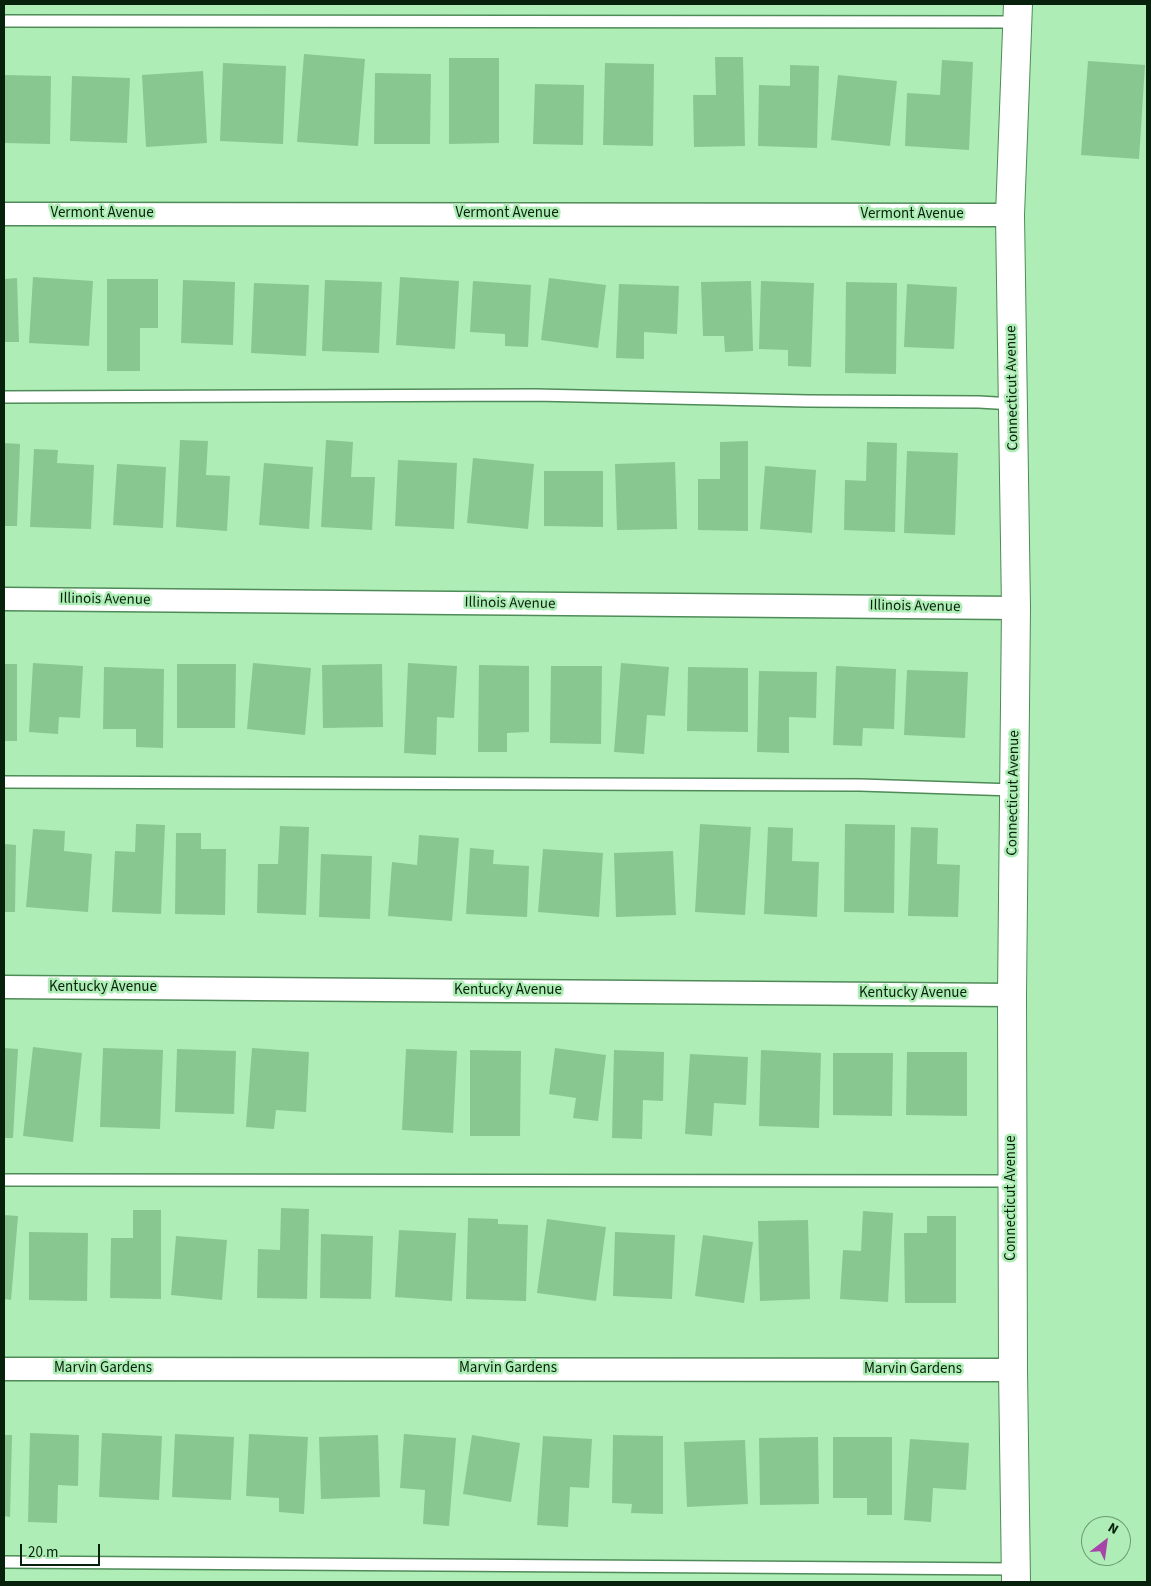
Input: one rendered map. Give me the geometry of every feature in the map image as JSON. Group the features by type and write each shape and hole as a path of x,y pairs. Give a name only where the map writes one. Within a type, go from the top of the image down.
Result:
{"street":[{"name":"Connecticut Avenue","path":"1016,1576 1013,1370 1012,995 1016,608 1010,215 1018,13"},
{"name":"Vermont Avenue","path":"4,214 1010,215"},
{"name":"Illinois Avenue","path":"4,599 1016,608"},
{"name":"Kentucky Avenue","path":"4,987 1012,995"},
{"name":"Marvin Gardens","path":"4,1369 1013,1370"}],"lane":[{"path":"4,21 1018,13"},
{"path":"4,397 535,395 1013,404"},
{"path":"4,782 860,784 1014,790"},
{"path":"4,1180 1012,1182"},
{"path":"4,1562 1016,1576"}],"building":[{"path":"304,54 365,59 358,146 297,142"},
{"path":"715,57 743,57 745,146 694,147 693,95 716,95"},
{"path":"449,58 499,58 499,143 449,144"},
{"path":"942,60 973,62 969,150 905,146 907,93 940,95"},
{"path":"1088,61 1145,65 1139,159 1081,155"},
{"path":"223,63 286,66 283,144 220,141"},
{"path":"605,63 654,64 653,146 603,145"},
{"path":"790,65 819,66 817,148 758,146 759,85 790,86"},
{"path":"203,71 207,143 146,147 142,75"},
{"path":"375,73 431,74 430,144 374,144"},
{"path":"4,75 51,76 50,144 4,143"},
{"path":"838,75 897,81 890,146 831,140"},
{"path":"72,76 130,78 127,143 70,141"},
{"path":"535,84 584,85 583,145 533,144"},
{"path":"33,277 93,281 89,346 29,343"},
{"path":"400,277 459,281 455,349 396,345"},
{"path":"17,278 19,342 4,342 4,279"},
{"path":"549,278 606,285 598,348 541,340"},
{"path":"107,279 158,279 158,328 140,328 140,371 107,371"},
{"path":"183,280 235,282 233,345 181,343"},
{"path":"325,280 382,282 379,353 322,351"},
{"path":"473,281 531,285 528,347 505,346 505,334 470,332"},
{"path":"751,281 753,351 725,352 724,336 703,336 701,282"},
{"path":"761,281 814,283 811,367 788,366 788,350 759,349"},
{"path":"846,282 897,283 896,374 845,373"},
{"path":"254,283 309,285 306,356 251,353"},
{"path":"619,284 679,286 677,334 644,332 644,359 616,358"},
{"path":"907,284 957,287 954,349 904,347"},
{"path":"180,440 208,441 206,475 230,476 227,531 176,527"},
{"path":"326,440 353,442 351,477 375,477 372,530 321,527"},
{"path":"748,441 748,531 698,530 698,479 720,479 720,442"},
{"path":"867,442 897,443 895,532 844,530 845,480 866,481"},
{"path":"4,443 20,444 17,526 4,526"},
{"path":"34,449 58,450 57,463 94,465 91,529 30,527"},
{"path":"907,451 958,453 955,535 904,533"},
{"path":"473,458 534,464 528,529 467,523"},
{"path":"398,460 457,463 454,529 395,526"},
{"path":"675,462 677,529 617,530 615,464"},
{"path":"264,463 313,467 309,529 259,525"},
{"path":"117,464 166,467 163,528 113,525"},
{"path":"765,466 816,470 812,533 760,529"},
{"path":"544,471 603,471 603,527 544,526"},
{"path":"33,663 83,666 80,718 59,717 58,734 29,732"},
{"path":"253,663 311,668 305,735 247,729"},
{"path":"408,663 457,666 454,718 437,717 436,755 404,753"},
{"path":"621,663 669,667 665,716 647,715 644,754 614,752"},
{"path":"4,664 17,664 17,741 4,741"},
{"path":"177,664 236,664 235,728 177,728"},
{"path":"382,664 383,727 323,728 322,665"},
{"path":"479,665 529,666 529,732 507,733 507,752 478,752"},
{"path":"551,666 602,666 601,744 550,743"},
{"path":"836,666 896,669 894,729 863,728 862,746 833,745"},
{"path":"104,667 164,669 163,748 136,747 136,729 103,729"},
{"path":"688,667 748,668 748,732 687,731"},
{"path":"907,670 968,672 965,738 904,735"},
{"path":"759,671 817,672 816,718 789,717 789,753 757,752"},
{"path":"136,824 165,825 161,914 112,912 115,851 135,852"},
{"path":"700,824 751,827 745,915 695,912"},
{"path":"845,824 895,825 894,913 844,912"},
{"path":"280,826 309,827 306,915 257,913 258,864 278,864"},
{"path":"768,827 793,828 792,861 819,862 817,917 764,914"},
{"path":"911,827 938,828 937,864 960,865 958,917 908,916"},
{"path":"33,829 65,831 64,851 92,854 88,912 26,907"},
{"path":"176,833 201,833 201,849 226,849 225,915 175,914"},
{"path":"419,835 459,838 452,921 388,916 392,862 417,865"},
{"path":"4,844 16,845 15,912 4,912"},
{"path":"470,848 494,850 493,864 529,866 527,917 466,914"},
{"path":"543,849 603,853 599,917 538,912"},
{"path":"673,851 676,915 616,917 614,853"},
{"path":"321,854 372,856 370,919 319,917"},
{"path":"33,1047 82,1053 73,1142 23,1136"},
{"path":"4,1048 18,1049 13,1138 4,1138"},
{"path":"103,1048 163,1050 160,1129 100,1127"},
{"path":"252,1048 309,1052 306,1112 276,1110 274,1129 246,1127"},
{"path":"555,1048 606,1055 598,1121 573,1118 576,1098 549,1094"},
{"path":"177,1049 236,1051 234,1114 175,1112"},
{"path":"406,1049 457,1051 453,1133 402,1130"},
{"path":"470,1050 521,1051 520,1136 470,1136"},
{"path":"614,1050 664,1052 663,1101 643,1100 642,1139 612,1138"},
{"path":"761,1050 821,1053 819,1128 759,1126"},
{"path":"907,1052 967,1052 967,1116 906,1115"},
{"path":"833,1053 893,1053 892,1116 833,1115"},
{"path":"690,1054 748,1057 746,1105 714,1103 712,1136 685,1134"},
{"path":"281,1208 309,1209 307,1299 257,1298 258,1249 280,1250"},
{"path":"133,1210 161,1210 161,1299 110,1298 111,1238 133,1238"},
{"path":"863,1211 893,1213 888,1302 840,1299 843,1250 861,1251"},
{"path":"4,1215 18,1216 11,1300 4,1299"},
{"path":"927,1216 956,1216 956,1303 905,1303 904,1233 927,1233"},
{"path":"468,1218 498,1219 498,1224 528,1225 526,1301 466,1299"},
{"path":"547,1219 606,1227 596,1301 537,1293"},
{"path":"808,1220 810,1299 760,1301 758,1221"},
{"path":"399,1230 456,1233 452,1301 395,1297"},
{"path":"29,1232 88,1233 87,1301 29,1300"},
{"path":"615,1232 675,1235 672,1299 613,1296"},
{"path":"321,1234 373,1236 371,1299 320,1298"},
{"path":"703,1235 753,1242 744,1303 695,1296"},
{"path":"176,1236 227,1240 222,1300 171,1295"},
{"path":"30,1433 79,1435 78,1486 58,1485 57,1523 28,1522"},
{"path":"102,1433 162,1436 159,1500 99,1497"},
{"path":"175,1434 234,1437 231,1500 172,1497"},
{"path":"249,1434 308,1437 304,1514 279,1512 279,1498 246,1496"},
{"path":"404,1434 456,1438 449,1526 423,1524 425,1490 400,1488"},
{"path":"4,1435 12,1435 10,1517 4,1516"},
{"path":"378,1435 380,1497 321,1499 319,1437"},
{"path":"472,1435 520,1443 511,1502 463,1494"},
{"path":"613,1435 663,1436 663,1514 631,1513 632,1504 612,1503"},
{"path":"543,1436 592,1439 589,1488 570,1487 568,1527 537,1525"},
{"path":"818,1437 819,1504 760,1505 759,1438"},
{"path":"833,1437 892,1437 892,1515 867,1515 867,1498 833,1498"},
{"path":"910,1439 969,1443 966,1490 933,1488 931,1522 904,1520"},
{"path":"745,1440 748,1504 687,1507 684,1442"}]}
